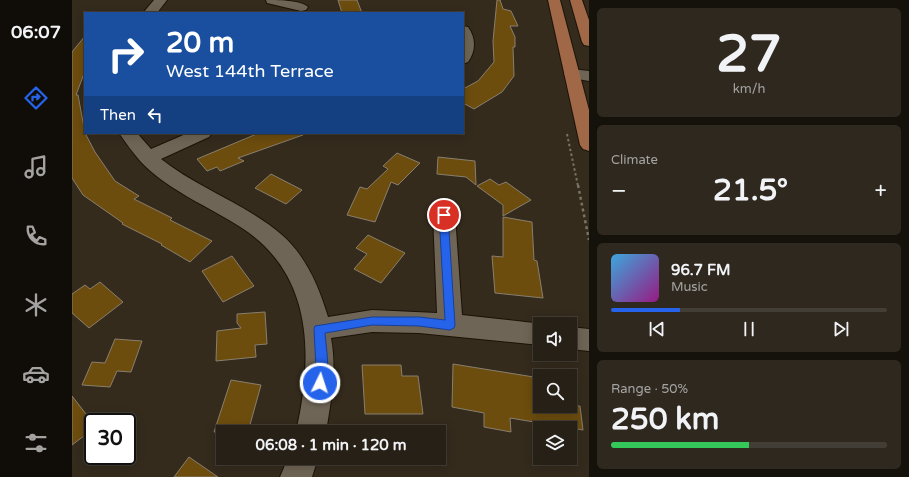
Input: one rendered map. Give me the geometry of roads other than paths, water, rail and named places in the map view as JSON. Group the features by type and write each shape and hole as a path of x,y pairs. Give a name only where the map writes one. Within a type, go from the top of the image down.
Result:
{"main road":[{"path":"554,0 589,145"},
{"path":"576,0 586,21 589,42"}],"street":[{"path":"151,12 161,0"},
{"path":"272,0 301,6"},
{"path":"464,33 467,42 467,50 464,57"},
{"path":"572,74 589,76"},
{"path":"129,134 148,158 165,173 183,186 251,223 279,245 297,268 309,294 319,329 321,368 316,412 313,425"},
{"path":"148,158 201,134"},
{"path":"444,215 450,325"},
{"path":"319,329 372,321 419,322 533,333"},
{"path":"577,339 589,340"},
{"path":"296,477 300,465"}]}
